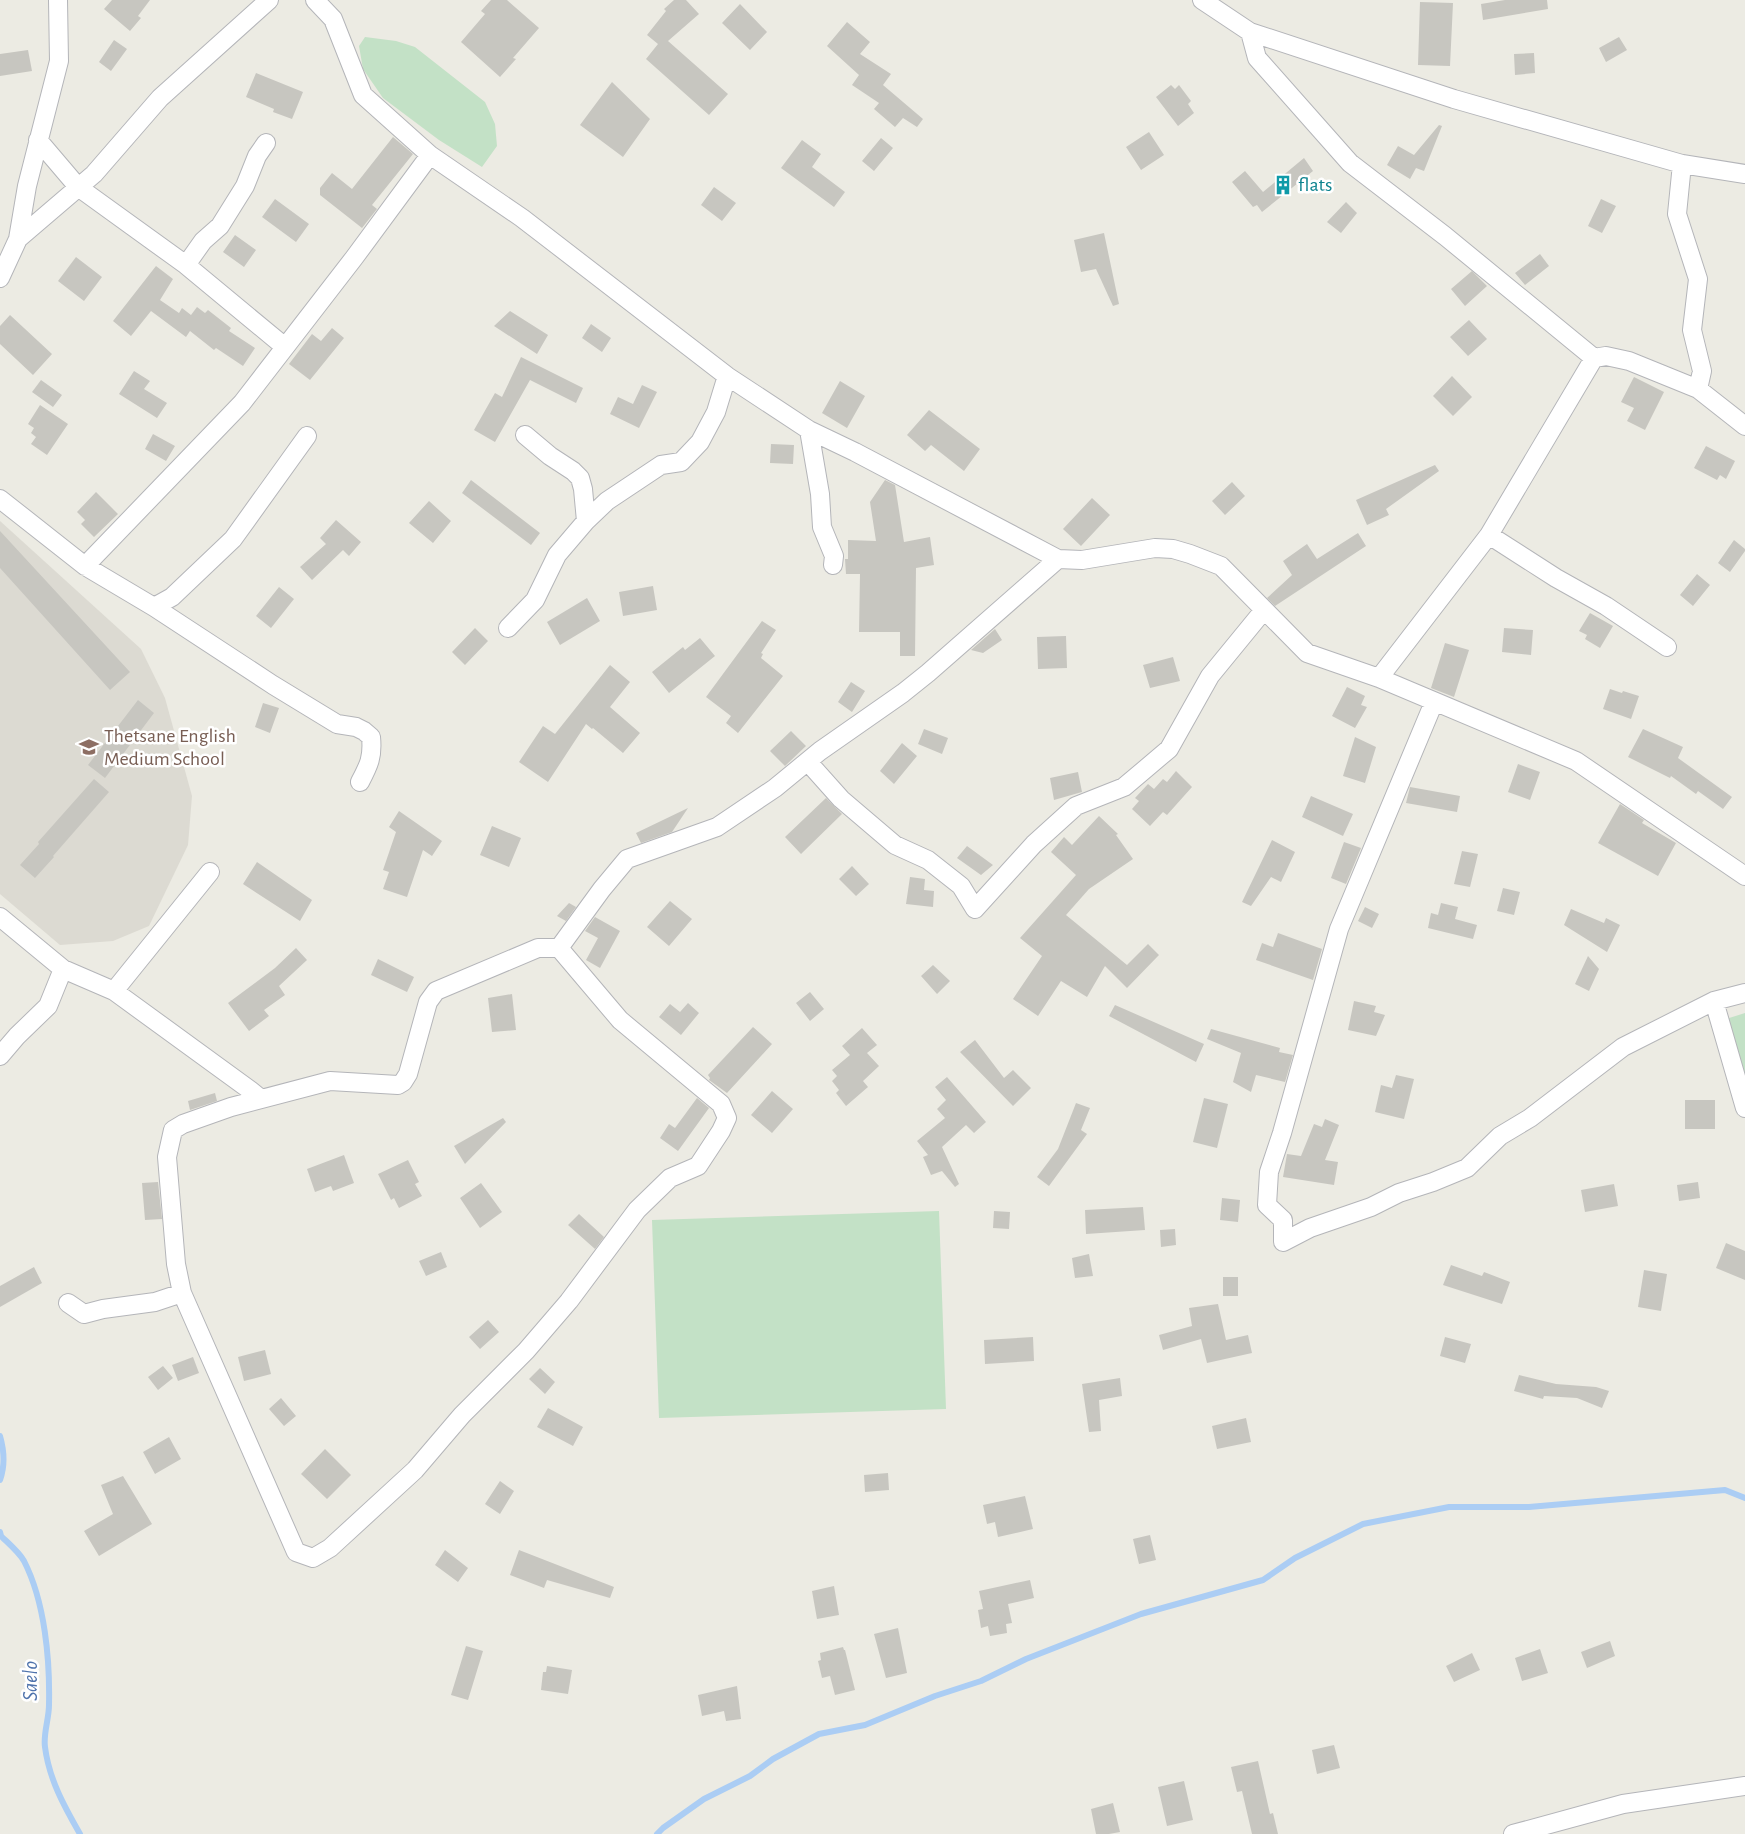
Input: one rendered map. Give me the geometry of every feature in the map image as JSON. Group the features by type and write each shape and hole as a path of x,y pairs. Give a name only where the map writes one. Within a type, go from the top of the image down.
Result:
{"street":[{"path":"0,278 18,239 27,186 59,61 58,0"},
{"path":"18,239 94,174 160,98 269,0"},
{"path":"315,0 333,19 364,95 430,155 522,218 727,376 809,430 856,452 1058,559 1082,560 1155,548 1173,549 1221,566 1307,653 1379,678 1576,761 1745,876"},
{"path":"1202,0 1250,32 1454,99 1682,164 1745,174"},
{"path":"1250,32 1257,58 1350,163 1445,236 1594,358 1606,356 1629,361 1698,390 1745,426"},
{"path":"38,140 78,187 186,265 285,347"},
{"path":"186,265 203,240 220,226 245,186 257,156 266,143"},
{"path":"85,566 242,403 430,155"},
{"path":"1682,164 1677,214 1698,279 1692,330 1702,371 1698,390"},
{"path":"1379,678 1489,535 1594,358"},
{"path":"508,628 535,600 557,555 586,521 607,501 661,465 681,462 700,442 716,412 727,376"},
{"path":"809,430 820,494 822,527 834,556 833,565"},
{"path":"525,435 580,478 586,521"},
{"path":"154,608 172,597 233,539 307,436"},
{"path":"0,498 85,566 338,724 364,730 371,737 372,750 371,763 360,782"},
{"path":"1489,535 1556,578 1606,606 1667,647"},
{"path":"559,948 602,888 627,859 717,827 775,788 836,740 922,678 1058,559"},
{"path":"808,762 841,799 896,845 928,860 961,886 975,909 1034,844 1076,806 1124,787 1168,748 1210,676 1264,610"},
{"path":"1434,702 1339,929 1282,1133 1269,1172 1267,1205 1283,1220 1283,1242 1310,1228 1371,1207 1399,1193 1467,1168 1500,1136 1530,1118 1623,1047 1714,1001 1745,993"},
{"path":"114,991 210,872"},
{"path":"0,917 64,969 114,991 261,1099"},
{"path":"538,948 559,948 620,1020 722,1104 727,1118 721,1131 698,1166 670,1178 637,1210 569,1301 526,1351 462,1415 415,1470 330,1548 313,1558 296,1552 182,1293 176,1264 167,1156 173,1130 183,1124 231,1107 330,1081 398,1085 403,1082 408,1074 428,1002 436,991 538,948"},
{"path":"0,1056 17,1036 48,1006 64,969"},
{"path":"1714,1001 1745,1108"},
{"path":"68,1303 84,1314 103,1309 155,1302 182,1293"},
{"path":"1513,1834 1623,1804 1745,1786"}],"shaded area":[{"name":"Thetsane English Medium School","path":"0,521 141,649 165,698 192,796 188,845 149,926 113,941 60,945 0,894"}],"green space":[{"path":"365,37 396,41 415,47 485,102 495,124 497,146 482,167 439,140 383,98 363,69 359,46"},
{"path":"1745,1013 1745,1084 1726,1019"},
{"path":"939,1211 946,1409 659,1418 652,1220"}],"building":[{"path":"112,0 150,0 138,16 141,18 130,31 104,9"},
{"path":"491,0 507,0 539,28 513,58 516,59 500,77 461,42 485,14 481,11"},
{"path":"674,0 686,0 699,14 668,41 728,94 709,115 646,59 658,44 647,35 666,11 664,9"},
{"path":"1505,0 1547,0 1548,9 1483,20 1481,4"},
{"path":"1420,2 1453,3 1450,66 1418,65"},
{"path":"740,4 767,32 750,50 722,23"},
{"path":"847,22 870,42 860,54 891,74 883,85 923,119 917,127 903,118 895,127 874,109 879,103 852,85 859,75 827,46"},
{"path":"1619,37 1627,50 1606,62 1599,48"},
{"path":"114,40 127,49 111,71 99,62"},
{"path":"28,50 32,71 0,76 0,54"},
{"path":"1534,53 1535,73 1515,75 1514,54"},
{"path":"256,73 303,92 292,119 273,112 274,109 246,97"},
{"path":"612,82 650,119 623,157 580,125"},
{"path":"1171,85 1175,89 1179,85 1191,101 1188,104 1194,113 1178,126 1156,97"},
{"path":"1439,125 1442,126 1424,171 1416,168 1410,179 1387,165 1398,146 1414,155"},
{"path":"1149,132 1164,155 1141,170 1126,147"},
{"path":"393,137 413,154 372,205 377,209 362,228 320,195 320,188 332,173 352,189"},
{"path":"881,138 893,148 874,171 862,161"},
{"path":"802,140 821,154 812,167 845,192 834,207 781,168"},
{"name":"flats","path":"1304,158 1313,171 1262,212 1257,205 1253,207 1232,182 1245,171 1263,192"},
{"path":"714,187 736,203 722,221 701,205"},
{"path":"275,199 309,224 296,242 262,217"},
{"path":"1601,199 1616,206 1602,233 1588,226"},
{"path":"1346,202 1357,213 1341,233 1327,222"},
{"path":"1104,233 1119,304 1113,306 1096,269 1081,272 1074,240"},
{"path":"235,235 256,250 244,267 223,252"},
{"path":"1540,254 1549,266 1525,285 1515,273"},
{"path":"76,257 102,277 84,301 58,281"},
{"path":"156,266 173,279 160,300 179,313 182,308 191,315 197,307 205,313 208,310 231,328 229,331 255,348 243,366 216,348 214,350 190,331 186,337 151,311 131,336 113,321"},
{"path":"1472,271 1487,286 1465,306 1451,289"},
{"path":"510,311 548,335 537,354 494,326"},
{"path":"10,315 52,354 33,375 0,344 0,326"},
{"path":"1469,320 1487,339 1468,356 1450,337"},
{"path":"591,324 611,338 602,352 582,338"},
{"path":"332,328 344,338 310,380 289,364 312,334 321,341"},
{"path":"521,357 583,388 576,403 530,380 495,442 474,430 495,393 502,397"},
{"path":"134,371 150,381 144,389 167,403 157,418 119,394"},
{"path":"1452,376 1472,397 1453,416 1433,396"},
{"path":"1634,377 1664,392 1645,430 1627,421 1634,408 1621,402"},
{"path":"41,380 62,395 53,407 32,392"},
{"path":"840,381 865,396 847,428 822,413"},
{"path":"642,385 657,392 639,428 610,414 618,397 633,404"},
{"path":"40,405 68,424 47,455 31,444 36,437 31,433 34,428 28,424"},
{"path":"929,410 980,449 964,471 931,445 925,451 907,435"},
{"path":"153,434 175,446 166,461 145,449"},
{"path":"771,444 794,445 793,464 770,463"},
{"path":"1706,446 1735,461 1726,479 1720,475 1717,480 1694,468"},
{"path":"1435,465 1439,471 1386,509 1389,515 1367,525 1356,500"},
{"path":"471,480 540,533 531,545 462,493"},
{"path":"885,480 895,485 904,542 930,537 934,565 916,568 915,656 900,656 900,632 859,632 860,574 846,574 845,559 848,559 848,540 876,541 870,502"},
{"path":"1232,482 1245,496 1225,515 1212,501"},
{"path":"96,492 118,514 94,537 81,524 85,520 77,512"},
{"path":"1092,498 1110,515 1081,546 1063,529"},
{"path":"429,501 451,521 433,543 409,523"},
{"path":"336,520 361,542 349,556 343,550 312,580 300,567 326,544 320,538"},
{"path":"0,531 130,672 110,690 0,568"},
{"path":"1358,533 1366,546 1275,606 1267,598 1292,575 1283,561 1307,544 1317,559"},
{"path":"1734,540 1745,551 1730,572 1718,563"},
{"path":"1697,574 1710,585 1693,606 1680,595"},
{"path":"653,586 657,610 623,616 619,592"},
{"path":"279,587 294,599 271,628 256,616"},
{"path":"587,598 600,621 560,645 547,622"},
{"path":"1590,613 1613,626 1600,648 1585,639 1587,635 1579,631"},
{"path":"762,621 776,630 761,653 763,654 761,658 783,676 738,733 726,723 731,716 706,697"},
{"path":"475,628 488,641 465,665 452,652"},
{"path":"1504,628 1533,630 1531,655 1502,652"},
{"path":"995,629 1002,640 983,653 971,650"},
{"path":"1066,636 1067,668 1038,669 1037,637"},
{"path":"700,638 715,656 669,693 652,672 683,647 685,650"},
{"path":"1445,643 1469,650 1454,697 1431,688"},
{"path":"1173,657 1180,681 1150,688 1143,665"},
{"path":"610,665 630,682 610,707 640,733 623,753 586,724 548,782 519,762 543,726 555,734"},
{"path":"851,682 865,691 852,712 838,702"},
{"path":"1347,687 1365,696 1361,705 1367,707 1355,728 1332,716"},
{"path":"1610,689 1639,696 1631,719 1603,709"},
{"path":"138,700 154,713 105,778 88,765"},
{"path":"263,703 279,708 270,733 255,727"},
{"path":"924,729 948,738 942,754 918,744"},
{"path":"1643,729 1683,747 1678,758 1732,797 1723,809 1698,791 1696,794 1671,776 1670,778 1628,757"},
{"path":"791,731 806,746 785,766 770,751"},
{"path":"1355,737 1376,747 1365,783 1343,776"},
{"path":"902,743 917,756 894,784 880,771"},
{"path":"1518,764 1540,772 1530,800 1508,792"},
{"path":"1176,771 1192,787 1167,815 1163,812 1150,826 1132,809 1139,801 1135,798 1148,784 1154,789 1163,779 1167,782"},
{"path":"1078,772 1082,792 1054,800 1050,778"},
{"path":"94,779 109,792 35,878 20,865"},
{"path":"1410,787 1460,796 1457,812 1406,803"},
{"path":"1311,796 1353,814 1343,836 1302,817"},
{"path":"826,798 842,814 801,854 785,837"},
{"path":"1620,804 1644,820 1642,823 1676,843 1658,876 1598,843"},
{"path":"688,808 672,832 641,843 636,833"},
{"path":"399,811 442,841 432,856 423,850 407,897 383,889 389,872 383,870 396,832 389,827"},
{"path":"1099,816 1118,834 1116,835 1133,859 1089,889 1066,915 1127,965 1148,944 1159,955 1127,988 1105,966 1087,997 1061,981 1038,1016 1013,999 1042,956 1020,938 1076,875 1051,852 1064,837 1072,845"},
{"path":"492,826 521,838 509,867 480,855"},
{"path":"1272,840 1295,852 1281,882 1271,877 1251,906 1242,902"},
{"path":"1344,842 1361,848 1346,884 1331,878"},
{"path":"967,846 993,865 981,875 957,858"},
{"path":"1462,851 1478,854 1470,887 1454,884"},
{"path":"257,862 312,900 300,921 243,884"},
{"path":"852,866 869,884 856,896 839,879"},
{"path":"910,877 925,879 924,890 934,891 933,907 906,904"},
{"path":"1503,888 1520,892 1514,915 1497,911"},
{"path":"670,901 692,919 669,946 647,927"},
{"path":"569,903 576,907 566,921 557,916"},
{"path":"1441,903 1458,907 1455,919 1477,925 1473,939 1428,928 1431,913 1438,915"},
{"path":"1365,907 1379,914 1372,928 1358,921"},
{"path":"1571,909 1604,923 1606,918 1620,925 1607,952 1564,925"},
{"path":"595,917 620,931 600,968 586,960 598,938 585,931"},
{"path":"1278,933 1322,949 1313,980 1256,960 1262,943 1273,947"},
{"path":"296,948 307,960 279,986 285,995 264,1010 269,1016 249,1031 228,1003 275,968"},
{"path":"1588,956 1599,969 1589,991 1575,984"},
{"path":"378,959 414,977 407,992 371,975"},
{"path":"933,965 950,981 937,994 921,976"},
{"path":"810,992 824,1009 810,1021 796,1003"},
{"path":"512,994 516,1030 492,1032 488,998"},
{"path":"1354,1001 1376,1006 1374,1012 1385,1015 1376,1036 1348,1030"},
{"path":"688,1003 699,1013 681,1035 659,1017 670,1004 680,1012"},
{"path":"1115,1005 1204,1044 1196,1062 1109,1016"},
{"path":"753,1027 772,1044 727,1093 709,1080 708,1075"},
{"path":"862,1028 877,1045 867,1053 879,1066 863,1081 868,1087 846,1106 836,1093 839,1090 832,1081 837,1076 832,1070 850,1055 842,1046"},
{"path":"1211,1029 1280,1048 1279,1052 1293,1055 1285,1082 1256,1075 1251,1092 1233,1082 1241,1053 1207,1039"},
{"path":"975,1040 1004,1078 1013,1070 1031,1088 1013,1106 960,1052"},
{"path":"1396,1075 1414,1079 1404,1119 1375,1112 1381,1085 1392,1088"},
{"path":"947,1077 986,1122 974,1133 966,1125 942,1147 959,1184 955,1187 942,1171 931,1175 923,1157 928,1155 917,1141 945,1118 937,1109 946,1100 935,1087"},
{"path":"772,1091 793,1109 772,1133 751,1115"},
{"path":"215,1093 217,1101 190,1110 188,1101"},
{"path":"697,1098 709,1108 678,1151 660,1138 669,1124 675,1128"},
{"path":"1204,1098 1228,1104 1217,1148 1193,1142"},
{"path":"1685,1100 1715,1100 1715,1129 1685,1129"},
{"path":"1076,1103 1090,1108 1081,1130 1087,1134 1049,1186 1037,1177 1058,1149"},
{"path":"503,1118 506,1122 465,1164 454,1146"},
{"path":"1325,1119 1339,1125 1325,1160 1338,1162 1334,1185 1283,1177 1287,1154 1301,1156 1314,1124 1322,1127"},
{"path":"344,1155 354,1183 333,1191 331,1186 315,1192 307,1169"},
{"path":"408,1160 419,1182 415,1184 422,1196 399,1208 394,1198 391,1200 378,1174"},
{"path":"158,1182 162,1219 145,1220 142,1183"},
{"path":"1698,1182 1700,1198 1679,1201 1677,1185"},
{"path":"481,1183 502,1212 480,1228 460,1198"},
{"path":"1614,1184 1618,1206 1585,1212 1581,1190"},
{"path":"1222,1198 1240,1200 1238,1222 1220,1220"},
{"path":"1143,1207 1145,1230 1086,1234 1085,1210"},
{"path":"994,1211 1010,1212 1009,1229 993,1228"},
{"path":"579,1214 604,1237 595,1249 568,1225"},
{"path":"1175,1229 1176,1245 1161,1247 1160,1230"},
{"path":"1726,1243 1745,1251 1745,1280 1716,1268"},
{"path":"441,1252 447,1267 426,1276 419,1261"},
{"path":"1089,1254 1093,1276 1075,1278 1072,1258"},
{"path":"1451,1265 1482,1276 1484,1272 1510,1282 1502,1304 1443,1285"},
{"path":"34,1267 42,1283 0,1307 0,1286"},
{"path":"1644,1270 1667,1274 1661,1311 1638,1307"},
{"path":"1223,1277 1238,1277 1238,1296 1223,1296"},
{"path":"1218,1304 1226,1340 1248,1335 1252,1353 1207,1363 1201,1339 1163,1350 1159,1335 1192,1326 1189,1308"},
{"path":"488,1320 499,1332 480,1349 469,1337"},
{"path":"1033,1337 1034,1361 985,1364 984,1340"},
{"path":"1445,1337 1471,1344 1465,1363 1440,1356"},
{"path":"265,1350 271,1374 244,1381 238,1357"},
{"path":"193,1357 199,1373 178,1381 172,1365"},
{"path":"163,1366 173,1378 158,1390 148,1377"},
{"path":"540,1368 555,1382 545,1394 529,1379"},
{"path":"1519,1375 1556,1384 1596,1387 1609,1391 1602,1408 1577,1398 1544,1396 1543,1399 1514,1391"},
{"path":"1120,1378 1122,1396 1099,1400 1101,1431 1089,1432 1082,1384"},
{"path":"281,1398 296,1416 284,1426 269,1409"},
{"path":"548,1408 583,1427 573,1446 537,1427"},
{"path":"1246,1418 1251,1442 1217,1449 1212,1426"},
{"path":"169,1437 181,1459 155,1474 143,1452"},
{"path":"325,1449 351,1475 327,1499 301,1474"},
{"path":"888,1473 889,1490 865,1492 864,1475"},
{"path":"123,1476 152,1524 99,1556 84,1531 113,1514 101,1485"},
{"path":"500,1481 514,1491 500,1514 485,1504"},
{"path":"1025,1496 1033,1529 998,1537 995,1522 987,1524 983,1505"},
{"path":"1150,1535 1156,1560 1139,1564 1133,1539"},
{"path":"445,1550 468,1568 458,1582 435,1565"},
{"path":"519,1550 614,1587 610,1598 547,1580 544,1588 510,1575"},
{"path":"1030,1580 1034,1598 1008,1604 1012,1623 1006,1624 1007,1633 990,1636 988,1626 981,1628 978,1610 983,1609 979,1591"},
{"path":"834,1586 839,1615 817,1619 812,1591"},
{"path":"898,1628 907,1673 886,1678 874,1634"},
{"path":"1610,1641 1615,1656 1587,1668 1581,1652"},
{"path":"466,1646 483,1651 468,1700 451,1695"},
{"path":"843,1647 855,1690 835,1695 830,1676 822,1678 818,1661 821,1660 820,1653"},
{"path":"1540,1649 1548,1673 1522,1681 1515,1658"},
{"path":"1472,1653 1480,1670 1454,1682 1446,1666"},
{"path":"547,1666 572,1670 568,1694 541,1690 543,1672 546,1672"},
{"path":"737,1686 741,1719 726,1721 724,1711 702,1716 698,1695"},
{"path":"1334,1745 1340,1768 1317,1774 1312,1750"},
{"path":"1258,1761 1270,1814 1273,1813 1278,1834 1252,1834 1242,1791 1237,1792 1231,1767"},
{"path":"1184,1781 1193,1820 1167,1826 1158,1787"},
{"path":"1113,1803 1120,1832 1096,1834 1091,1809"}],"waterway":[{"name":"Saelo","path":"0,1436 3,1458 0,1480"},
{"path":"657,1834 704,1799 750,1776 773,1759 819,1734 865,1725 935,1696 981,1681 1026,1659 1141,1614 1263,1580 1295,1558 1363,1524 1449,1507 1529,1507 1725,1490 1745,1498"},
{"name":"Saelo","path":"0,1532 1,1536 24,1561 37,1594 47,1650 49,1688 49,1710 45,1732 47,1759 58,1792 80,1834"}],"place":[{"name":"flats","path":"1283,185"},
{"name":"Thetsane English Medium School","path":"89,747"}]}
